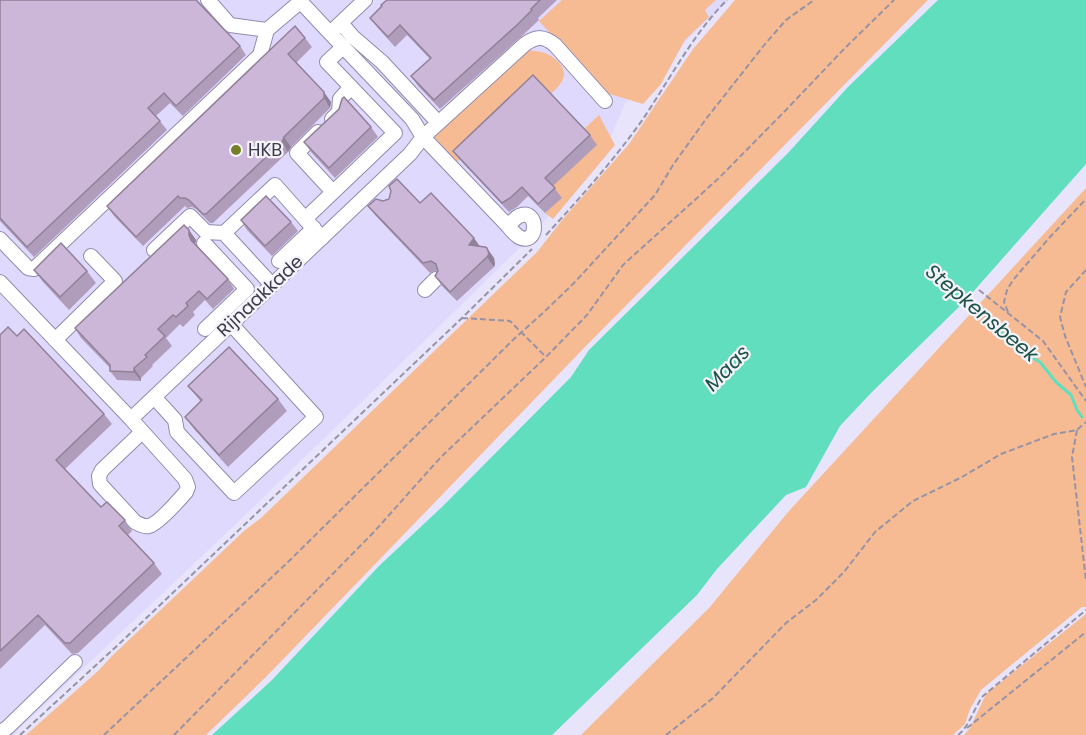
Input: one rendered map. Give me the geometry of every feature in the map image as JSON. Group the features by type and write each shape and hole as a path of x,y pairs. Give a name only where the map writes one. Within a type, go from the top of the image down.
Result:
{"street":[{"path":"208,0 230,25 267,30"},
{"path":"330,33 365,0"},
{"path":"0,239 28,268 34,269 261,55 267,30 299,1 412,119 423,137 508,226"},
{"path":"341,23 352,37 382,62 433,117"},
{"name":"Rijnaakkade","path":"131,419 272,285 314,228 379,191 423,137 525,44 533,39 547,39 605,101"},
{"path":"279,261 314,228 338,188 395,133 327,62 343,47"},
{"path":"351,87 340,99 339,112 297,153 338,188 360,202"},
{"path":"224,233 275,185 314,228"},
{"path":"154,250 190,216 206,232 224,233 272,285"},
{"path":"204,243 247,289 205,329"},
{"path":"56,340 115,281 92,256"},
{"path":"425,290 436,279"},
{"path":"0,282 131,419 185,480 188,487 186,492 154,524 147,527 135,522 112,498 100,484 99,476 102,470 142,432"},
{"path":"195,318 215,339"},
{"path":"155,398 175,420 177,432 234,493 316,417 231,324"},
{"path":"10,732 75,662"}],"path":[{"path":"545,235 582,196 622,147 643,119 681,59 728,0"},
{"path":"104,735 288,562 574,283 655,195 706,119 765,44 786,20 814,0"},
{"path":"174,735 373,533 440,458 587,315 623,265 719,178 894,0"},
{"path":"1008,314 1004,302 1012,280 1086,198"},
{"path":"10,732 119,644 538,243"},
{"path":"1086,270 1066,292 1060,316 1065,336 1086,387"},
{"path":"979,290 1043,341 1086,401"},
{"path":"462,318 510,321 546,357"},
{"path":"666,735 713,698 786,623 816,600 844,572 875,532 913,501 962,477 1001,454 1054,434 1077,430 1086,422"},
{"path":"1077,430 1072,457 1086,581"},
{"path":"965,730 983,696 1086,610"},
{"path":"958,735 1086,632"},
{"path":"971,715 981,716"}],"shaded area":[{"path":"0,0 729,0 626,102 604,152 527,241 239,521 13,735 0,735"},
{"path":"562,0 716,0 705,10 709,17 685,40 661,84 643,104 603,92 539,21"},
{"path":"735,0 928,0 585,347 266,677 206,735 26,735 98,671 245,530 261,518 537,252 629,144 693,49"},
{"path":"528,50 542,52 557,60 564,71 560,84 550,95 455,163 432,134"},
{"path":"599,115 615,145 553,219 545,213 561,197 551,186 583,130"},
{"path":"1086,188 1086,607 1082,607 981,690 970,709 965,724 953,735 581,735 709,608 789,511"},
{"path":"1086,614 1086,735 964,735 970,728 986,694"}],"water":[{"name":"Maas","path":"938,0 1086,0 1086,164 965,301 840,426 806,487 786,495 717,569 697,595 552,735 212,735 272,680 379,566 443,506 571,377 589,350 788,153 848,87"}],"building":[{"path":"0,0 196,0 240,46 176,106 164,93 148,108 160,121 27,247 0,218"},
{"path":"387,0 540,0 517,25 434,100 411,76 431,58 400,25 388,37 370,18"},
{"name":"HKB","path":"295,26 305,38 288,54 324,92 324,98 284,137 282,142 206,214 203,214 189,200 178,196 136,237 107,206"},
{"path":"533,75 590,135 545,178 555,188 538,204 522,187 502,203 453,151"},
{"path":"344,97 371,127 329,168 304,142 339,109"},
{"path":"397,179 420,203 431,193 474,238 469,245 487,248 489,254 487,257 450,292 435,276 438,271 436,264 431,261 423,263 368,206 376,199 383,201 389,199 391,191 389,186"},
{"path":"266,196 291,222 265,246 241,220"},
{"path":"184,225 189,230 191,240 228,279 207,299 199,291 186,303 188,306 176,317 173,315 158,329 165,336 145,355 147,357 134,368 134,372 110,371 110,365 75,328"},
{"path":"61,243 87,271 60,297 34,270"},
{"path":"8,327 17,336 24,329 104,414 56,460 101,507 107,502 125,520 119,526 154,563 70,643 65,643 38,615 0,651 0,335"},
{"path":"229,347 278,399 219,455 185,417 202,400 188,386"}],"waterway":[{"name":"Stepkensbeek","path":"965,298 986,315 1022,352 1040,362 1056,382 1071,395 1082,417"}],"place":[{"name":"HKB","path":"236,150"}]}
